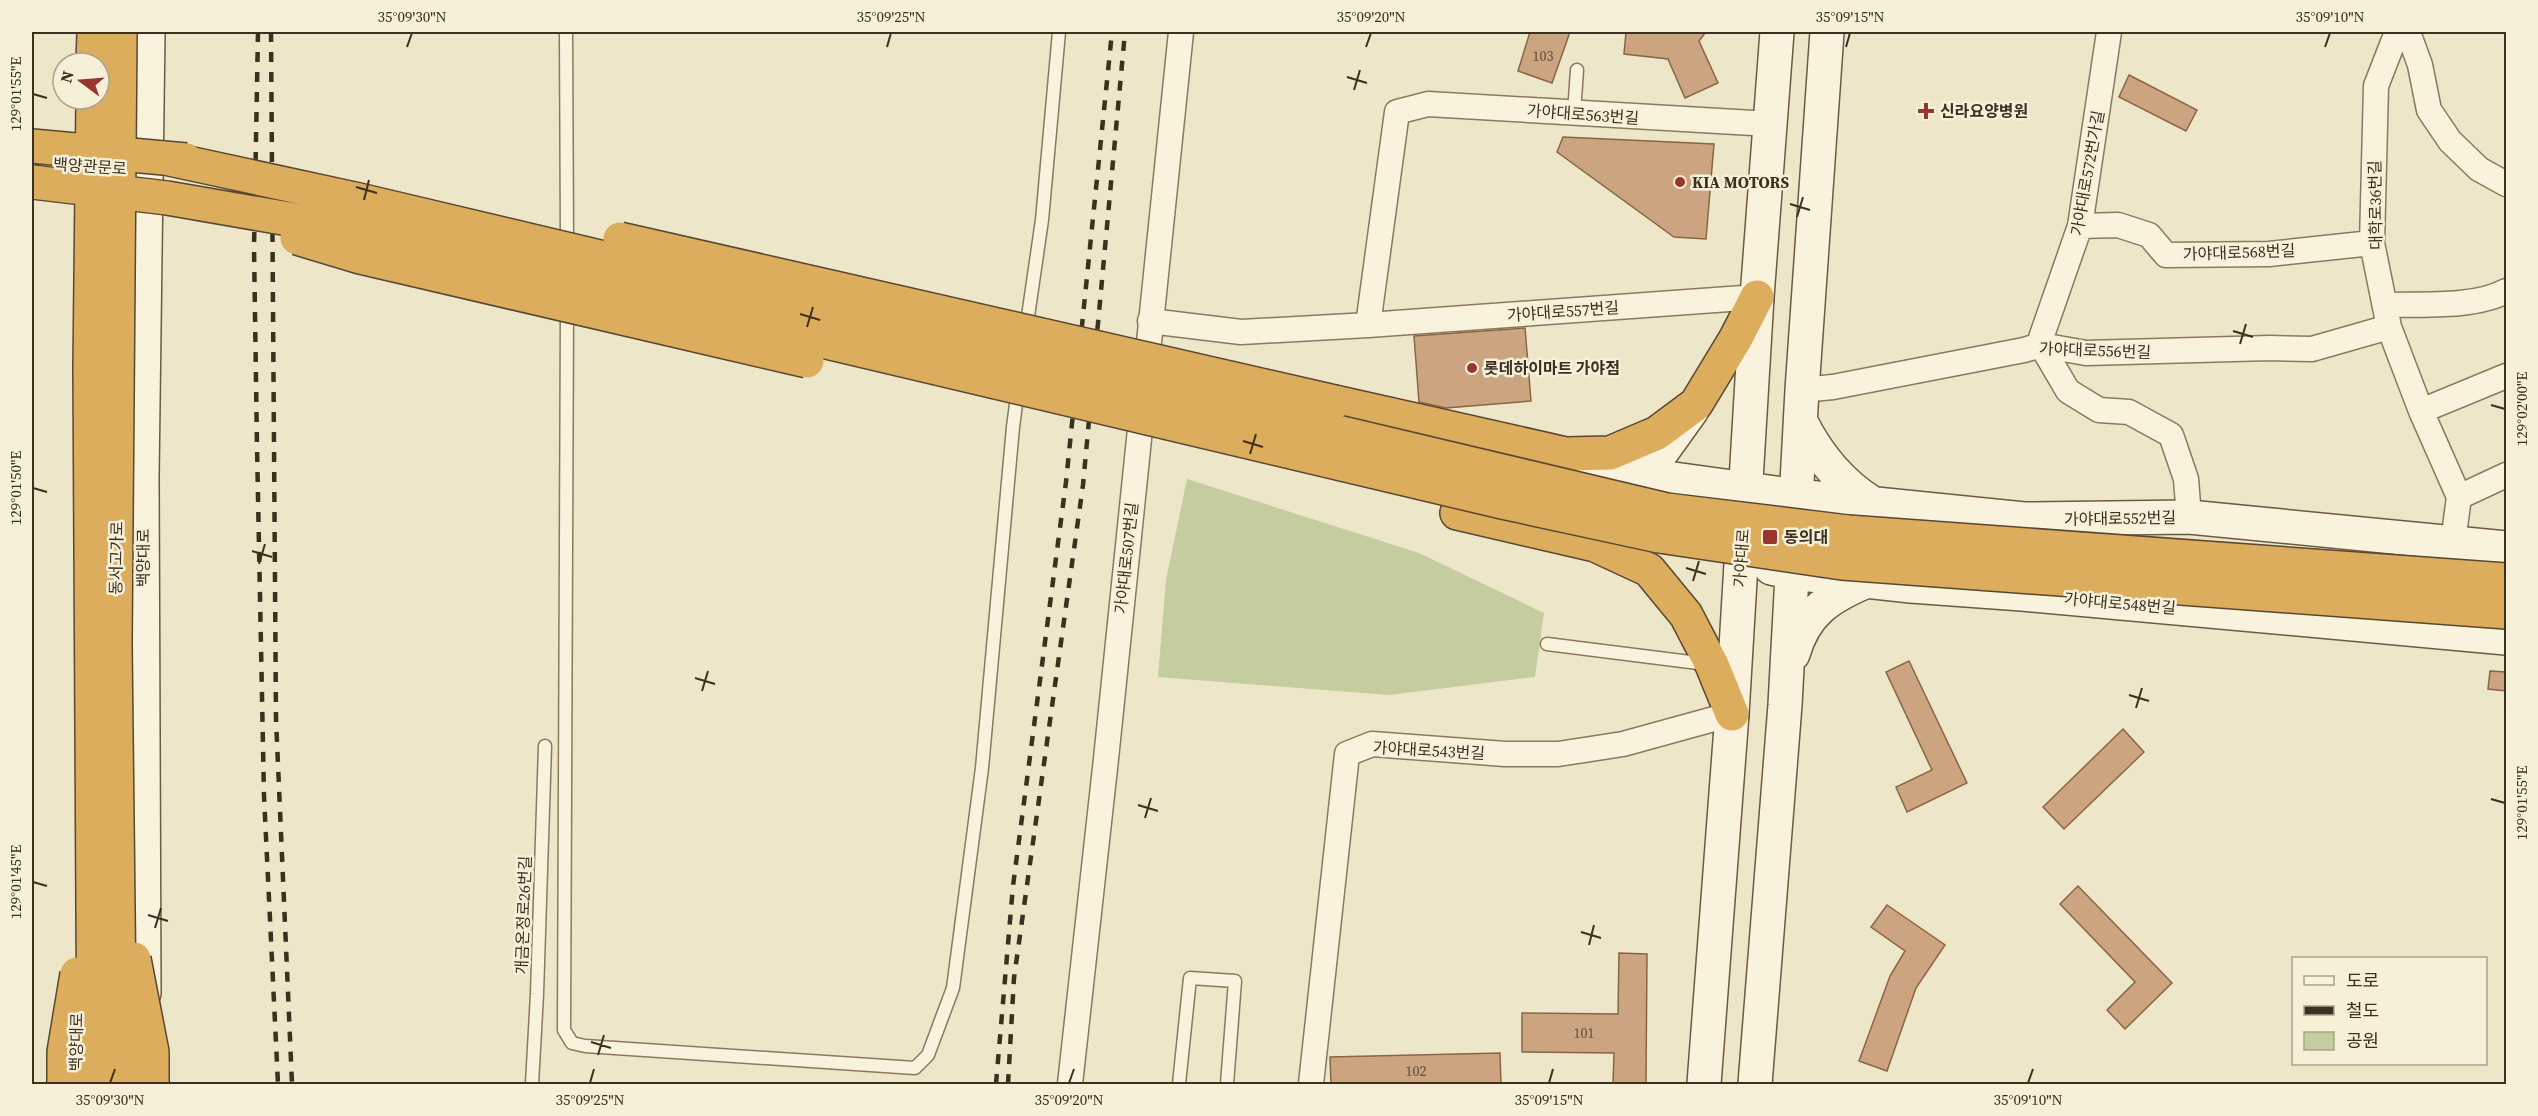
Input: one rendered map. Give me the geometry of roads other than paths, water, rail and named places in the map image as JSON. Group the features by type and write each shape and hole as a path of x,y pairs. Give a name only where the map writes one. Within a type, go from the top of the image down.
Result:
{"highway":[{"path":"93,32 93,51"},
{"name":"동서고가로","path":"94,1084 115,643 120,32"},
{"name":"동서고가로","path":"93,111 90,369 105,877 120,1084"},
{"path":"32,146 157,164 370,202 1666,510 1848,532 2506,580"},
{"path":"157,164 357,178 1566,454 1610,453 1657,433 1695,404 1736,338 1757,291"},
{"path":"32,182 167,198 358,231 1502,502 1659,536 1842,563 2505,632"},
{"path":"167,198 360,257 1596,545 1649,570 1686,615 1712,665 1732,714"},
{"path":"64,1084 64,1052 105,877"},
{"path":"105,877 152,1052 152,1084"}],"main road":[{"path":"79,32 80,51"},
{"path":"93,32 102,45 133,43 139,32"},
{"name":"백양대로","path":"144,1084 142,477 147,267 157,164 148,32"},
{"name":"가야대로","path":"1704,1084 1732,714 1757,291 1777,32"},
{"path":"1755,1084 1786,679 1801,406 1827,32"},
{"name":"백양대로","path":"76,1084 80,111"},
{"name":"백양관문로","path":"32,162 157,164"},
{"path":"81,266 101,233 129,234 147,267"},
{"path":"1757,291 1767,325 1774,332 1784,333 1792,327 1809,284"},
{"path":"1658,582 1646,554 1545,500 1466,476 1585,476 1623,472 1662,452 1695,404"},
{"path":"1801,406 1808,437 1843,483 1874,504"},
{"name":"가야대로552번길","path":"1623,472 1797,496 2024,519 2189,517 2503,547"},
{"name":"가야대로548번길","path":"1545,500 1792,573 1867,582 2505,632"},
{"path":"1786,679 1798,639 1810,617 1825,602 1840,592 1867,582"}],"street":[{"name":"가야대로507번길","path":"1070,1084 1106,759 1180,32"},
{"name":"가야대로572번가길","path":"2041,345 2041,338 2080,226 2109,32"},
{"name":"대학로36번길","path":"2397,32 2376,86 2372,243 2387,316 2421,411 2459,497"},
{"path":"2408,32 2420,65 2429,110 2450,141 2479,170 2506,184"},
{"name":"가야대로563번길","path":"1368,325 1397,112 1428,104 1770,124"},
{"name":"가야대로568번길","path":"2080,226 2118,225 2149,235 2166,255 2269,254 2372,243"},
{"name":"가야대로557번길","path":"1150,321 1241,332 1368,325 1757,291"},
{"name":"가야대로556번길","path":"1801,406 1867,380 2041,345 2086,353 2312,349 2387,316 2496,296 2506,291"},
{"path":"2041,345 2068,391 2099,410 2129,412 2170,435 2186,479 2189,517"},
{"path":"2421,411 2506,376"},
{"path":"2453,542 2459,497 2506,476"},
{"name":"가야대로543번길","path":"1311,1084 1347,754 1372,744 1483,753 1558,754 1623,744 1732,714"}],"lane":[{"path":"566,32 564,1030 572,1043 585,1046 915,1068 928,1055 952,988 954,976 982,768 1012,428 1042,220 1059,32"},
{"path":"1574,113 1577,70"},
{"path":"1547,644 1712,665"},
{"name":"개금온정로26번길","path":"532,1084 545,746"},
{"path":"1179,1084 1190,978 1235,981 1227,1084"}],"railway":[{"path":"258,32 254,247 257,446 264,796 278,1084"},
{"path":"271,32 276,719 292,1084"},
{"path":"996,1084 1013,886 1066,482 1112,32"},
{"path":"1008,1084 1014,978 1083,485 1125,32"}],"place":[{"name":"신라요양병원","path":"1926,111"},
{"name":"KIA MOTORS","path":"1680,182"},
{"name":"롯데하이마트 가야점","path":"1472,368"},
{"name":"동의대","path":"1770,537"}]}
